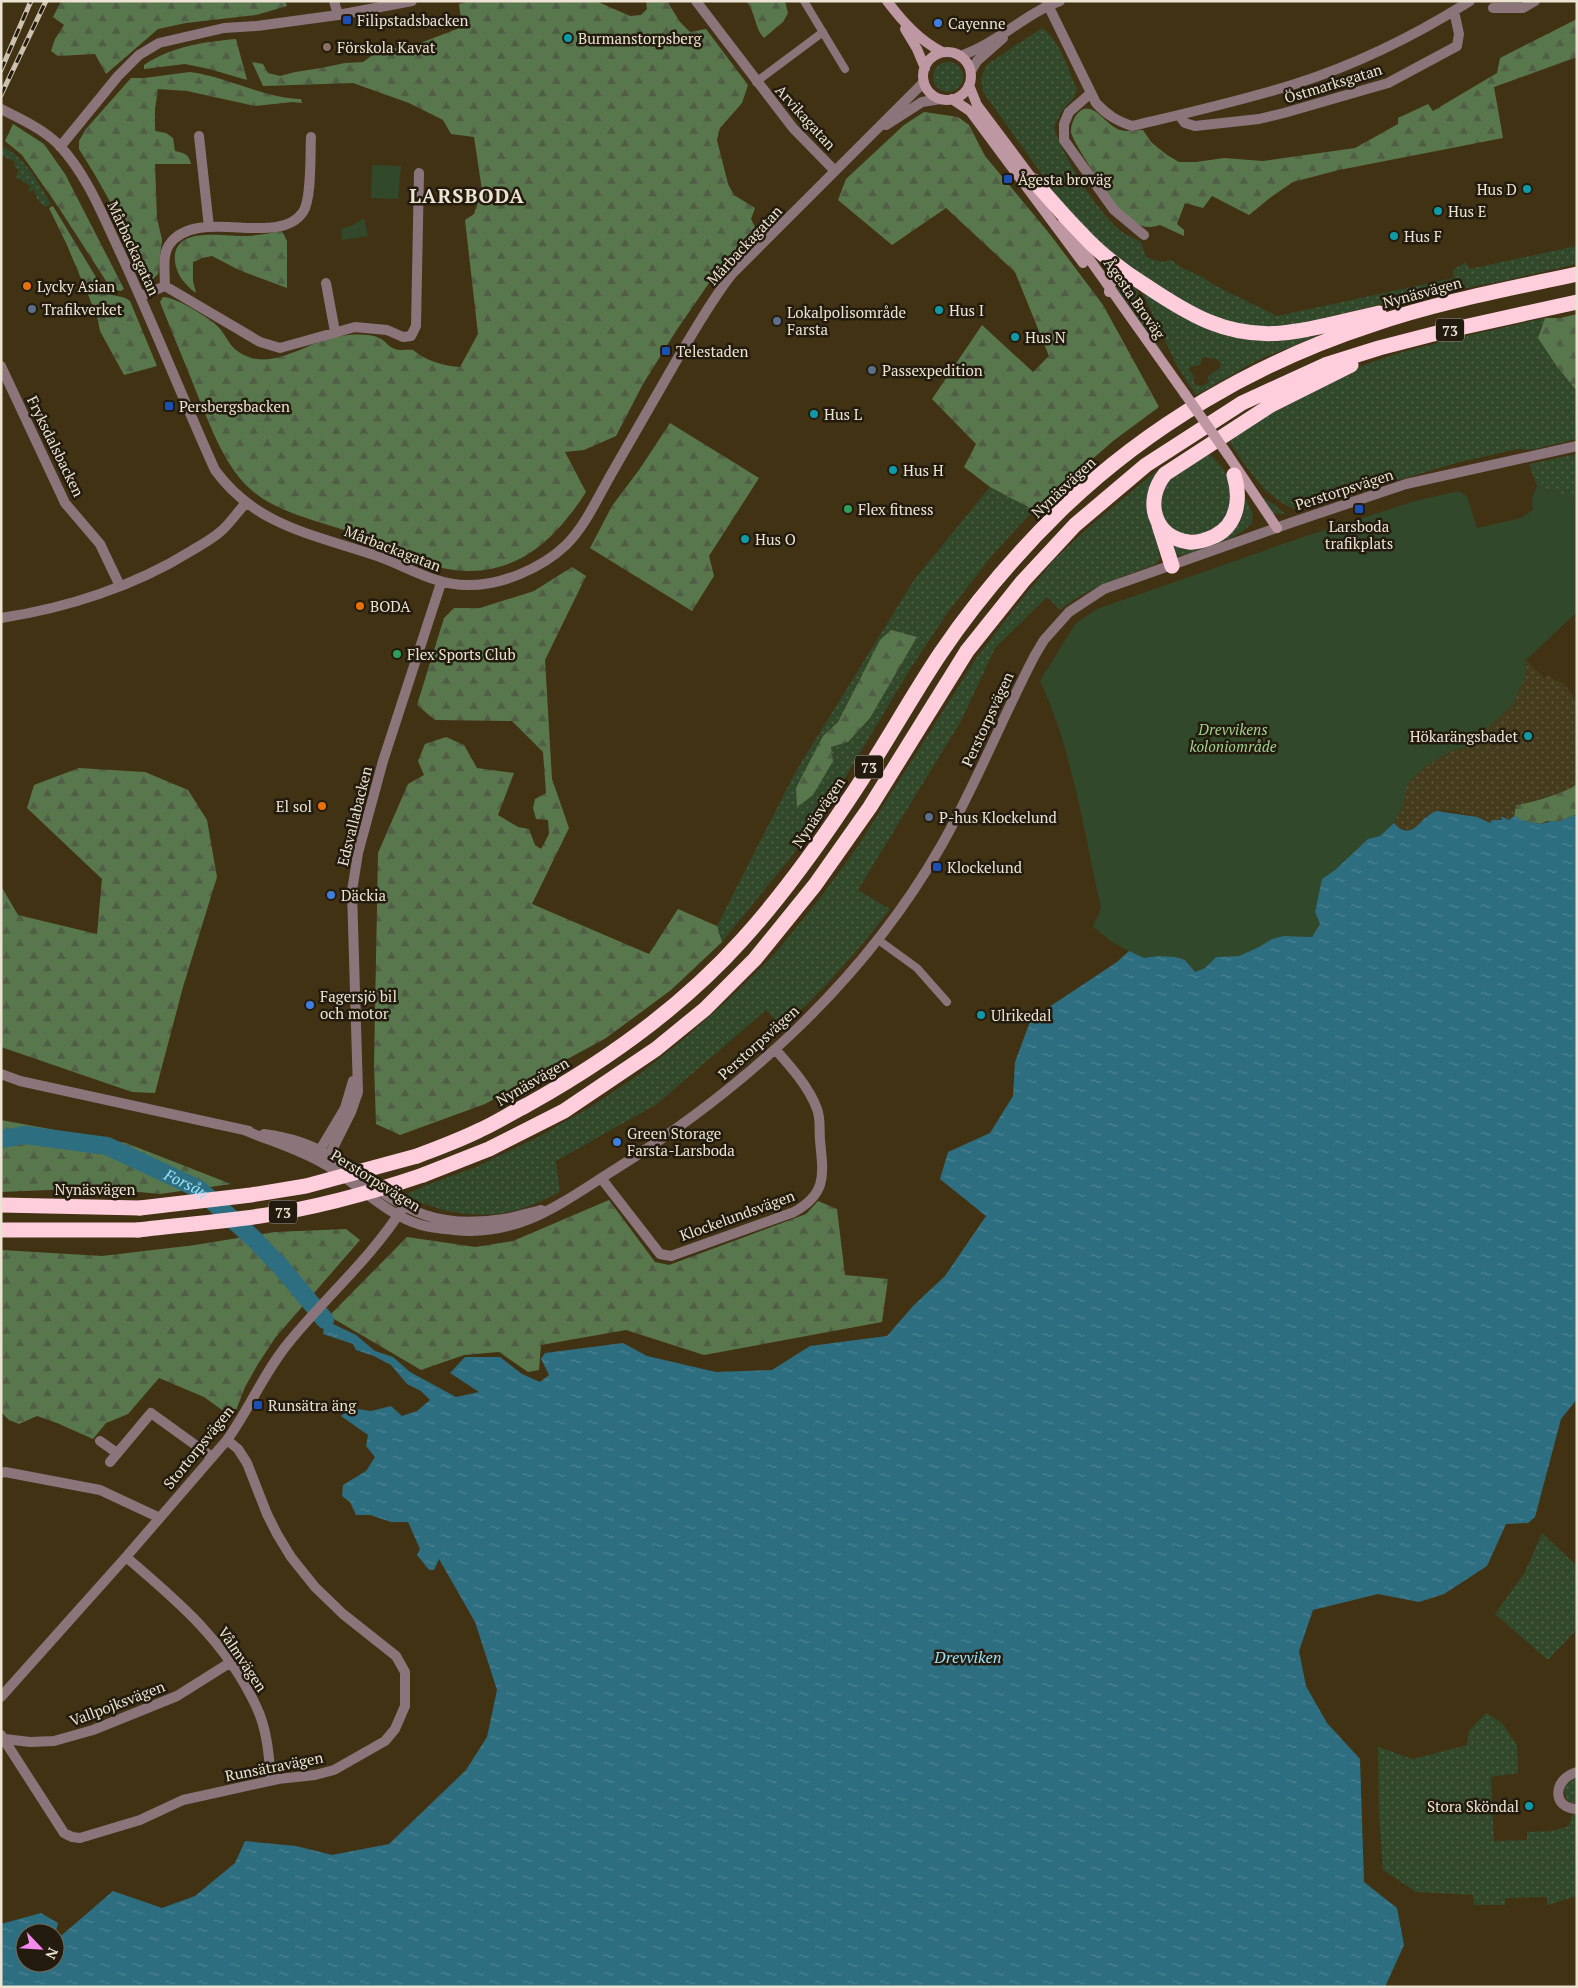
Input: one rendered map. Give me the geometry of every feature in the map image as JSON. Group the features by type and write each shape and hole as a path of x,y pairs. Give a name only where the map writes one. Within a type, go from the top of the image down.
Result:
{"highway":[{"path":"1034,181 1080,232 1134,279 1194,317 1218,326 1244,332 1263,333 1302,330 1479,292 1511,288"},
{"name":"Nynäsvägen","path":"1,1205 140,1208 251,1195 306,1186 417,1156 480,1130 559,1087 642,1032 689,992 741,941 797,874 850,798 941,652 1002,572 1063,508 1110,467 1175,420 1253,372 1298,352 1409,313 1577,274"},
{"name":"73","path":"1,1230 138,1230 261,1216 311,1207 374,1192 423,1175 489,1149 564,1111 656,1049 705,1009 755,959 815,884 870,807 967,651 1023,581 1075,525 1146,465 1242,403 1325,365 1379,348 1441,332 1577,302"},
{"path":"1172,566 1154,514 1153,501 1157,485 1165,474 1271,405 1344,369 1379,348"},
{"path":"1158,524 1172,535 1189,542 1206,541 1219,534 1233,518 1237,507 1237,486 1234,475"}],"main road":[{"path":"887,1 917,49 925,68 924,82"},
{"path":"894,11 926,44 942,52 952,52 967,62 971,71 969,85 959,97 947,99"},
{"path":"925,68 934,57 942,52"},
{"name":"Ågesta Broväg","path":"924,82 934,95 970,110 1109,292"},
{"name":"Ågesta Broväg","path":"969,85 977,106 1034,181 1274,529"},
{"path":"1109,292 1115,277 1134,279"},
{"name":"Ågesta Broväg","path":"1225,457 1234,475 1274,529"}],"street":[{"path":"334,1 338,15"},
{"path":"60,147 118,76 139,55 159,43 224,28 257,26 338,15 412,1"},
{"name":"Arvikagatan","path":"696,1 793,128 835,171"},
{"path":"804,1 845,69"},
{"path":"971,71 977,62 1016,26 1047,3 1060,1"},
{"name":"Östmarksgatan","path":"1047,3 1091,93 1106,114 1132,126 1297,83 1382,49 1435,24 1470,1"},
{"path":"1493,8 1523,8 1535,1"},
{"name":"Östmarksgatan","path":"1179,115 1185,123 1195,126 1259,119 1388,83 1457,46 1459,34 1454,11"},
{"path":"960,56 1016,26"},
{"name":"Arvikagatan","path":"756,82 823,32"},
{"name":"Mårbackagatan","path":"1,109 47,135 60,147 88,185 141,296 215,470 231,490 246,503 271,519 291,528 380,556 441,583 468,586 490,584 527,572 566,544 588,514 697,325 721,288 732,274 924,82"},
{"path":"1091,93 1070,112 1064,124 1064,140 1114,210 1144,236"},
{"name":"Mårbackagatan","path":"880,127 922,102 947,99"},
{"path":"199,136 209,227"},
{"path":"165,286 164,265 168,246 179,235 192,229 209,227 263,229 295,222 304,211 308,201 311,137"},
{"path":"165,286 260,342 280,348 355,327 387,330 403,337 411,336 416,326 419,173"},
{"path":"326,283 335,332"},
{"path":"141,296 165,286"},
{"name":"Fryksdalsbacken","path":"1,366 65,503 100,544 120,586"},
{"name":"Perstorpsvägen","path":"1,1074 20,1081 244,1130 317,1154 401,1211 454,1221 486,1221 506,1219 554,1208 671,1134 712,1103 796,1031 828,996 900,909 940,847 978,775 1022,680 1044,640 1068,612 1086,599 1104,590 1406,484 1577,446"},
{"path":"1,618 30,614 67,604 120,586 171,564 220,532 246,503"},
{"name":"Edsvallabacken","path":"327,1160 356,1100 359,1079 356,1066 352,891 358,853 383,761 441,583"},
{"path":"877,938 918,968 948,1002"},
{"name":"Klockelundsvägen","path":"601,1178 660,1254 671,1256 794,1212 809,1204 818,1191 823,1174 817,1110 804,1086 775,1049"},
{"name":"Edsvallabacken","path":"317,1154 345,1108 356,1066"},
{"name":"Stortorpsvägen","path":"1,1697 227,1440 240,1422 270,1367 290,1340 338,1288 401,1211"},
{"path":"110,1462 152,1412 212,1457"},
{"path":"100,1440 117,1453"},
{"name":"Runsätravägen","path":"3,1737 64,1833 80,1838 140,1820 183,1800 271,1780 334,1770 385,1741 405,1706 405,1672 396,1656 343,1614 315,1587 291,1557 270,1521 247,1463 238,1449 227,1440"},
{"path":"1,1473 5,1472 100,1490 160,1518"},
{"name":"Vålmvägen","path":"126,1557 175,1599 217,1642 231,1662 257,1707 268,1748 271,1780"},
{"name":"Vallpojksvägen","path":"3,1737 30,1742 54,1741 93,1730 178,1696 231,1662"},
{"path":"1577,1772 1568,1775 1562,1780 1559,1798 1563,1805 1569,1809 1577,1810"}],"green space":[{"path":"61,1 285,1 287,6 256,15 186,23 158,29 106,74 95,54 58,56 51,51 55,39 64,25 53,17"},
{"path":"471,1 596,1 630,16 641,15 647,9 646,1 667,1 680,22 690,32 706,29 748,85 742,103 720,128 717,140 728,184 734,195 755,208 751,219 756,229 709,283 676,331 643,384 616,436 584,450 565,452 586,492 559,528 526,555 508,564 488,569 466,571 442,568 429,564 380,541 279,508 255,493 237,475 219,444 204,412 160,302 163,297 168,298 197,311 219,328 237,351 252,358 271,359 281,357 329,339 347,335 361,335 374,336 395,349 413,350 435,362 460,367 478,334 465,220 474,214 482,190 474,137 451,134 443,120 409,103 353,83 263,86 252,62 263,64 268,73 280,76 345,63 363,62 381,49 410,47 462,27 459,4"},
{"path":"746,1 785,1 788,13 783,22 764,38 758,30 752,10"},
{"path":"1577,19 1577,57 1494,87 1503,138 1339,170 1293,182 1249,215 1212,196 1203,208 1185,203 1177,224 1184,230 1184,236 1160,225 1142,226 1125,216 1095,174 1071,132 1072,123 1077,114 1084,109 1089,109 1120,130 1143,130 1151,142 1179,162 1196,162 1224,158 1263,161 1355,148 1398,124 1398,118 1428,104 1433,111 1497,73 1500,58"},
{"path":"1042,28 1059,47 1077,89 1075,96 1061,112 1054,128 1073,169 1101,210 1121,231 1141,242 1146,257 1162,262 1171,260 1214,285 1277,316 1454,278 1453,270 1466,262 1469,269 1577,246 1577,264 1507,280 1373,306 1299,325 1260,330 1205,316 1125,265 1073,218 983,92 981,79 986,65"},
{"path":"236,39 247,80 185,64 144,69 144,65 177,49"},
{"path":"948,62 954,63 962,71 962,83 954,91 948,92 942,91 934,83 933,77 934,71 942,63"},
{"path":"190,72 218,78 273,95 301,99 302,103 293,102 255,106 187,91 158,89 155,109 155,131 166,133 173,138 175,151 186,155 191,164 155,164 157,218 162,240 158,274 153,279 145,271 116,213 79,149 79,141 86,129 131,78"},
{"path":"924,112 958,117 969,125 985,156 1049,233 1103,305 1159,407 1113,441 1034,510 990,487 964,467 976,444 932,399 982,325 1033,372 1049,356 1015,272 946,208 892,245 838,200 846,179 904,125"},
{"path":"13,124 44,144 65,174 124,289 121,291 114,290 108,284 22,155 5,141"},
{"path":"1,146 9,150 24,163 51,204 45,207 37,199 34,190 28,192 30,186 16,177 19,170 14,166 15,162 1,155"},
{"path":"372,165 401,166 398,199 371,198"},
{"path":"53,206 105,292 130,301 157,366 124,375 100,331 97,316 49,208"},
{"path":"364,218 368,236 342,240 341,229 353,225"},
{"path":"282,231 287,241 287,288 239,270 212,256 193,262 193,281 196,293 188,287 178,271 175,262 176,250 181,242 190,237 201,235 248,236"},
{"path":"1120,281 1127,281 1136,288 1141,306 1165,359 1114,290 1115,285"},
{"path":"1142,292 1194,323 1236,338 1267,340 1321,334 1256,361 1196,395 1177,366","holes":["1203,357 1216,359 1221,363 1219,369 1208,376 1209,382 1200,386 1196,385 1189,367 1200,365"]},
{"path":"1577,314 1577,391 1558,368 1538,338 1545,318 1560,318"},
{"path":"1545,318 1540,330 1558,368 1577,391 1577,439 1531,450 1518,449 1456,463 1298,510 1276,499 1266,490 1248,470 1227,438 1258,418 1355,368 1402,352"},
{"path":"670,423 759,478 709,556 714,576 692,611 590,548 612,506 639,470"},
{"path":"1207,451 1223,468 1230,481 1231,506 1224,521 1202,536 1177,533 1157,512 1164,481"},
{"path":"1577,454 1577,499 1537,486 1529,464"},
{"path":"1160,468 1152,482 1147,504 1160,559 1156,564 1082,595 1060,610 1047,597 995,648 962,719 858,890 890,909 852,956 798,1013 783,1027 766,1010 657,1104 556,1161 560,1192 521,1209 506,1213 476,1215 446,1211 404,1195 476,1167 538,1137 592,1106 641,1073 690,1034 730,998 772,957 817,902 856,849 977,657 1021,600 1055,559 1090,526"},
{"name":"Drevvikens koloniområde","path":"1537,486 1577,499 1577,612 1526,660 1525,677 1513,704 1468,747 1453,750 1426,766 1408,783 1402,807 1394,823 1380,836 1368,839 1335,870 1322,879 1315,912 1320,924 1312,937 1284,936 1272,939 1239,956 1216,957 1205,968 1194,972 1185,960 1158,956 1144,959 1112,942 1093,927 1101,908 1083,822 1061,735 1040,681 1075,624 1097,609 1309,535 1415,501 1458,491 1467,496 1477,528 1521,518 1533,510 1532,498"},
{"path":"990,487 1034,510 994,553 948,612 909,671 830,803 791,857 722,942 717,926 796,771 914,580","holes":["917,637 870,718 848,742 831,747 823,736 838,722 880,640"]},
{"path":"1259,495 1275,505 1285,514 1271,513"},
{"path":"1245,497 1253,516 1248,528 1229,539 1204,549 1175,555 1167,539 1201,546"},
{"path":"572,567 586,576 545,660 552,779 569,828 532,904 649,954 678,909 717,926 722,942 671,990 606,1038 485,1104 400,1135 376,1124 374,1065 378,853 408,784 424,775 418,761 425,744 446,737 464,745 477,768 514,773 498,815 518,827 529,829 535,845 541,849 549,834 548,820 536,819 533,808 535,799 546,793 543,752 512,721 435,720 417,705 444,618 454,608 480,608 534,591"},
{"path":"891,630 917,637 870,718 848,742 831,747 833,761 813,795 797,807 796,788 823,736 838,722 880,640"},
{"path":"79,768 145,772 188,790 207,820 217,877 183,987 155,1093 132,1092 1,1047 1,886 18,915 97,934 102,879 27,808 34,785"},
{"path":"1577,784 1577,814 1558,822 1547,821 1541,824 1525,821 1514,816 1516,805 1547,797"},
{"path":"1,1120 126,1143 231,1184 160,1194 97,1188 1,1192"},
{"path":"609,1200 655,1262 669,1265 806,1214 818,1201 837,1209 845,1275 888,1279 882,1322 704,1355 626,1330 541,1345 539,1370 528,1372 499,1352 464,1355 421,1370 329,1316 407,1237 475,1247 513,1241"},
{"path":"346,1229 360,1240 275,1338 245,1387 233,1418 204,1397 159,1378 128,1414 106,1423 93,1439 37,1416 19,1424 9,1420 2,1413 1,1250 102,1256 195,1245 275,1232"},
{"path":"1542,1533 1577,1566 1577,1629 1548,1660 1495,1614 1525,1572"},
{"path":"1486,1713 1502,1723 1517,1745 1518,1773 1491,1777 1494,1841 1527,1840 1527,1832 1552,1831 1569,1826 1572,1814 1577,1814 1577,1896 1547,1905 1547,1897 1505,1898 1505,1905 1474,1905 1473,1895 1416,1892 1383,1870 1379,1814 1378,1747 1413,1759 1467,1745 1469,1731"},
{"path":"1577,1776 1577,1803 1572,1803 1566,1799 1563,1786"}],"sand":[{"name":"Hökarängsbadet","path":"1526,660 1545,679 1549,675 1566,686 1577,702 1577,784 1548,797 1516,805 1514,816 1509,820 1501,816 1502,820 1492,820 1490,823 1464,814 1443,810 1430,814 1411,830 1401,829 1394,823 1402,807 1407,783 1426,766 1453,750 1468,747 1525,677"}],"water":[{"name":"Drevviken","path":"1437,811 1477,817 1490,823 1492,820 1502,820 1501,816 1509,820 1514,816 1525,821 1541,824 1551,821 1558,822 1577,814 1577,1399 1561,1419 1535,1517 1528,1523 1506,1524 1487,1566 1444,1594 1419,1602 1378,1594 1313,1610 1299,1651 1306,1686 1327,1723 1360,1759 1364,1882 1397,1908 1404,1945 1385,1987 1,1987 1,1924 41,1913 58,1923 15,1923 15,1973 65,1973 65,1932 113,1891 162,1908 195,1896 235,1863 245,1841 296,1846 332,1855 389,1844 466,1770 487,1737 497,1690 475,1622 439,1559 434,1570 429,1570 417,1555 420,1549 408,1522 391,1522 370,1515 356,1515 350,1502 342,1496 343,1485 366,1471 375,1457 366,1446 368,1435 341,1416 351,1408 371,1411 391,1406 402,1416 417,1411 430,1400 421,1391 407,1384 391,1365 374,1356 356,1350 353,1344 323,1334 325,1320 356,1335 375,1351 393,1357 410,1372 456,1397 479,1392 450,1373 465,1357 500,1357 522,1374 540,1382 549,1375 541,1359 545,1353 623,1343 647,1356 716,1372 772,1370 810,1346 887,1336 914,1305 945,1276 986,1216 940,1179 948,1152 990,1133 1013,1096 1015,1062 1031,1019 1117,962 1129,951 1144,958 1158,956 1175,957 1185,960 1195,972 1205,968 1216,957 1239,956 1272,939 1284,936 1312,937 1320,924 1315,912 1322,879 1335,870 1368,839 1380,836 1394,823 1401,829 1411,830"}],"waterway":[{"name":"Forsån","path":"1,1139 25,1135 107,1146 199,1189 253,1238 281,1267 325,1320"}],"railway":[{"path":"1,70 31,1"},
{"path":"1,95 46,1"}],"place":[{"name":"Filipstadsbacken","path":"347,20"},
{"name":"Cayenne","path":"938,23"},
{"name":"Burmanstorpsberg","path":"568,38"},
{"name":"Förskola Kavat","path":"327,47"},
{"name":"Ågesta broväg","path":"1008,179"},
{"name":"Hus D","path":"1527,189"},
{"name":"Hus E","path":"1438,211"},
{"name":"Hus F","path":"1394,236"},
{"name":"Lycky Asian","path":"27,286"},
{"name":"Trafikverket","path":"32,309"},
{"name":"Hus I","path":"939,310"},
{"name":"Lokalpolisområde Farsta","path":"777,321"},
{"name":"Hus N","path":"1015,337"},
{"name":"Telestaden","path":"666,351"},
{"name":"Passexpedition","path":"872,370"},
{"name":"Persbergsbacken","path":"169,406"},
{"name":"Hus L","path":"814,414"},
{"name":"Hus H","path":"893,470"},
{"name":"Flex fitness","path":"848,509"},
{"name":"Larsboda trafikplats","path":"1359,509"},
{"name":"Hus O","path":"745,539"},
{"name":"BODA","path":"360,606"},
{"name":"Flex Sports Club","path":"397,654"},
{"name":"Hökarängsbadet","path":"1528,736"},
{"name":"El sol","path":"322,806"},
{"name":"P-hus Klockelund","path":"929,817"},
{"name":"Klockelund","path":"937,867"},
{"name":"Däckia","path":"331,895"},
{"name":"Fagersjö bil och motor","path":"310,1005"},
{"name":"Ulrikedal","path":"981,1015"},
{"name":"Green Storage Farsta-Larsboda","path":"617,1142"},
{"name":"Runsätra äng","path":"258,1405"},
{"name":"Stora Sköndal","path":"1529,1806"}],"district":[{"name":"LARSBODA","path":"467,195"}]}
